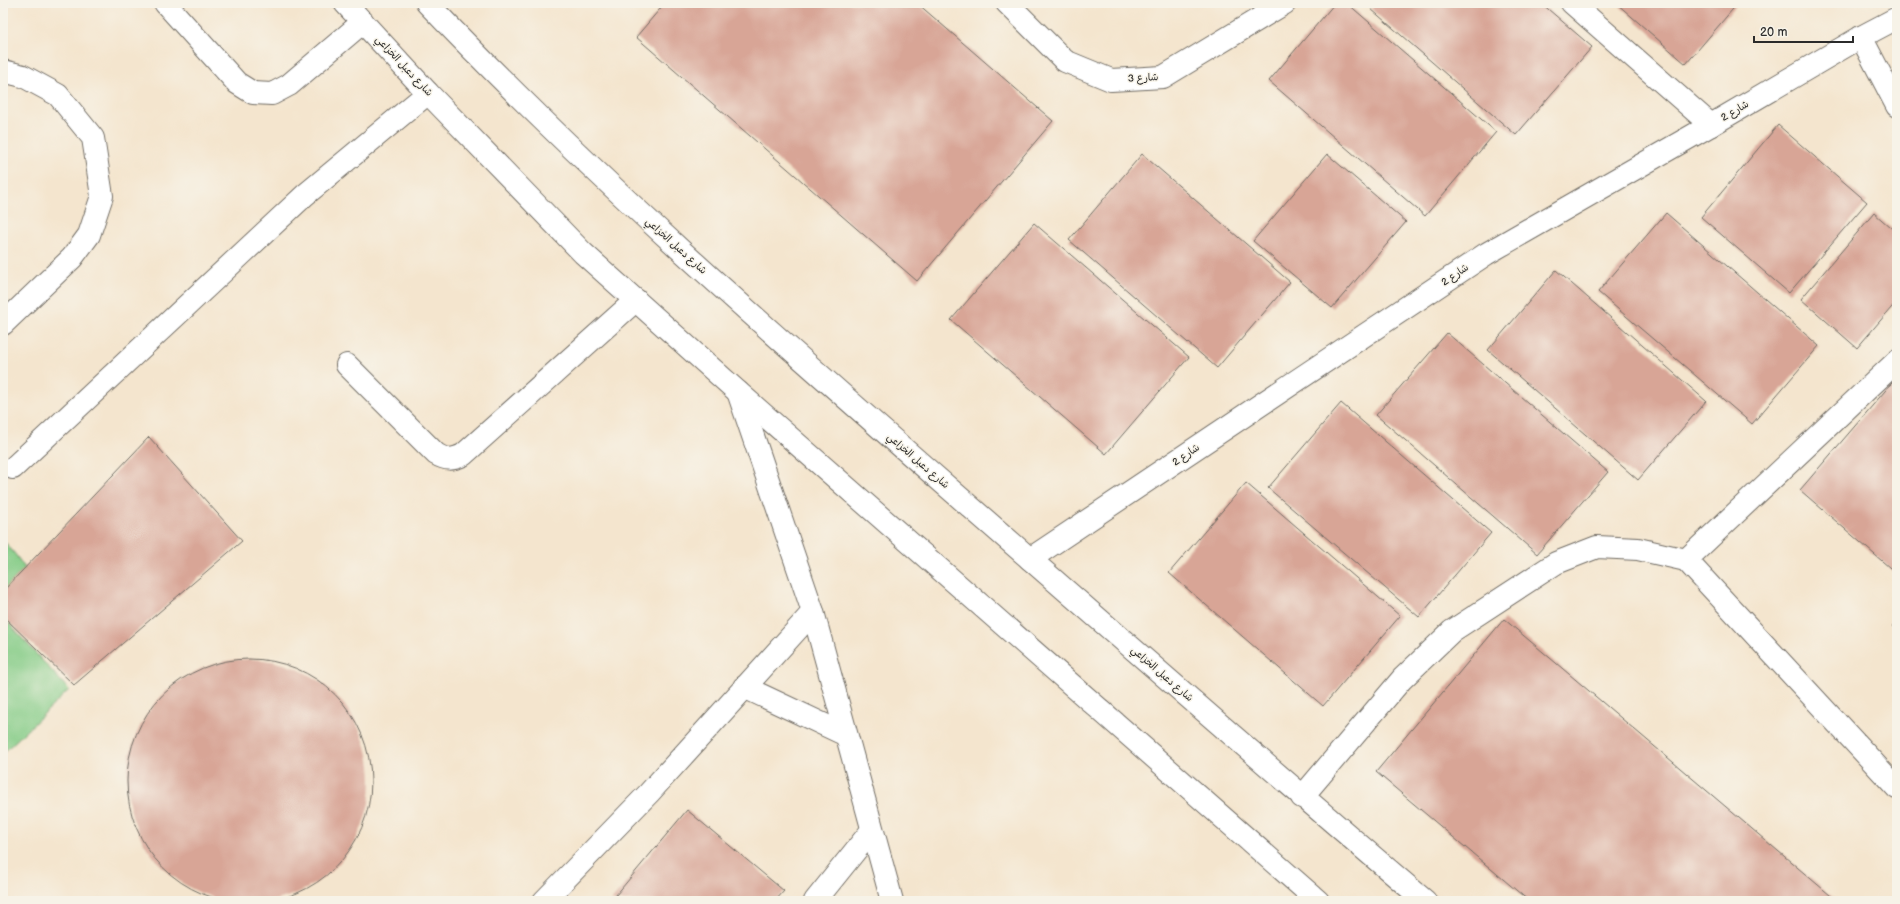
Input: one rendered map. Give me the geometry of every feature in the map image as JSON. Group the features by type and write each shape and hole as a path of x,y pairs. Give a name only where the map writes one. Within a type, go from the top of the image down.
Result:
{"main road":[{"path":"165,3 237,83 253,93 272,94 289,85 363,22"},
{"name":"شارع دعبل الخزاعي","path":"345,3 428,93 583,253 738,392 1318,901"},
{"name":"شارع دعبل الخزاعي","path":"427,3 477,55 636,209 789,349 1302,797 1424,901"},
{"name":"شارع 3","path":"1007,3 1066,61 1111,80 1163,77 1285,3"},
{"path":"1572,3 1711,125"},
{"name":"شارع 2","path":"1030,559 1486,254 1861,37 1897,18"},
{"path":"1861,37 1897,106"},
{"path":"3,71 23,76 58,95 93,138 102,196 89,235 72,258 3,324"},
{"path":"13,468 305,195 428,93"},
{"path":"347,365 436,454 444,459 454,459 463,455 636,300"},
{"path":"1686,560 1897,360"},
{"path":"738,392 813,612 892,901"},
{"path":"1302,797 1402,679 1452,631 1556,563 1596,547 1638,549 1686,560 1897,788"},
{"path":"544,901 649,793 813,612"},
{"path":"744,687 846,735"},
{"path":"814,901 872,830"}],"green space":[{"path":"3,540 25,568 3,591"},
{"path":"3,617 69,690 3,753"}],"building":[{"path":"665,3 917,3 1053,121 917,281 636,37"},
{"path":"1335,3 1347,3 1496,132 1425,216 1269,81"},
{"path":"1376,3 1541,3 1592,47 1516,135 1371,9"},
{"path":"1616,3 1738,3 1686,64"},
{"path":"1778,125 1867,202 1789,293 1701,217"},
{"path":"1142,154 1290,282 1217,368 1069,240"},
{"path":"1327,154 1406,222 1332,308 1253,241"},
{"path":"1666,213 1819,346 1752,424 1598,292"},
{"path":"1874,213 1897,233 1897,301 1857,348 1801,299"},
{"path":"1034,223 1189,357 1106,454 951,320"},
{"path":"1556,270 1706,401 1638,480 1488,350"},
{"path":"1447,333 1608,472 1537,554 1376,415"},
{"path":"1897,377 1897,574 1800,490"},
{"path":"1341,403 1491,533 1419,617 1268,488"},
{"path":"149,437 242,541 74,685 3,616 3,591"},
{"path":"1246,483 1400,616 1323,706 1169,573"},
{"path":"1504,619 1837,901 1529,901 1376,772"},
{"path":"1897,621 1897,631 1892,626"},
{"path":"249,659 273,662 296,669 317,680 335,695 350,713 361,734 368,757 371,781 368,805 361,828 350,849 335,867 317,882 296,893 273,900 249,903 225,900 202,893 181,882 163,867 148,849 137,828 130,805 127,781 130,757 137,734 148,713 163,695 181,680 202,669 225,662"},
{"path":"687,810 784,891 775,901 611,901"}]}
